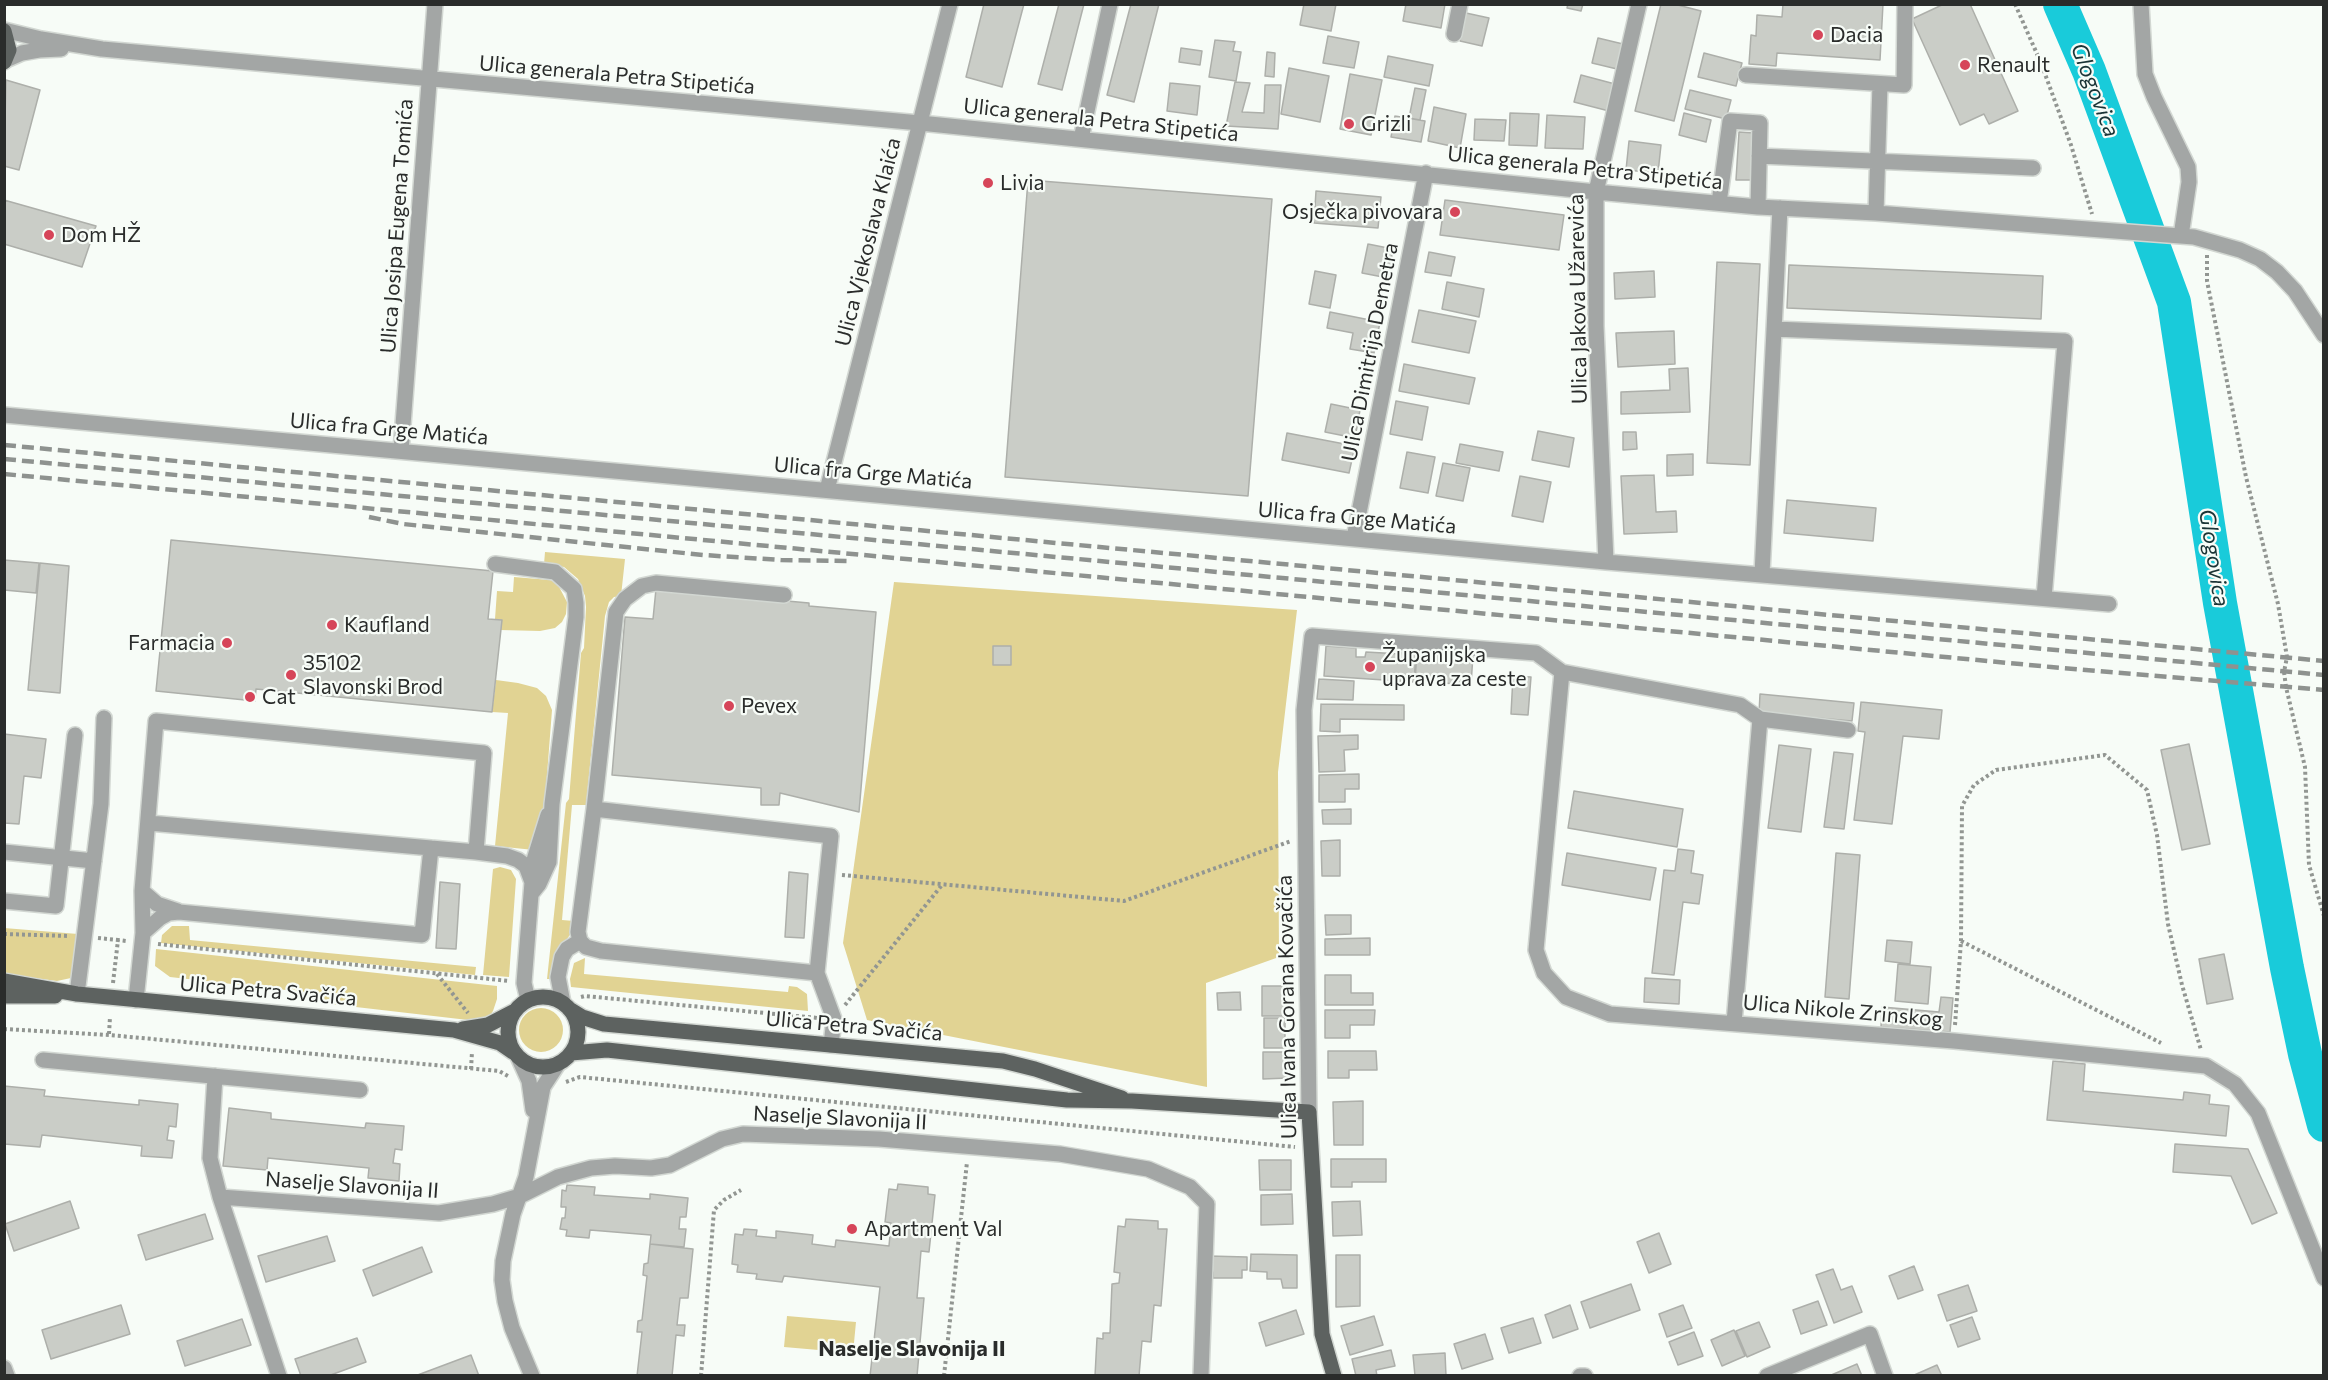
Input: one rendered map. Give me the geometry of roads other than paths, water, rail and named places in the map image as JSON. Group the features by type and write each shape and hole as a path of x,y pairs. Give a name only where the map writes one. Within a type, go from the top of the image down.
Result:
{"main road":[{"path":"4,31 9,50 5,61"},
{"name":"Ulica Petra Svačića","path":"4,981 77,994 454,1030 487,1038 516,1055"},
{"name":"Ulica Petra Svačića","path":"4,996 77,994"},
{"path":"540,997 552,998 566,1006 576,1019 578,1031 577,1043 571,1053 558,1064 538,1067 516,1055 507,1032 513,1012 528,1000 540,997"},
{"name":"Ulica Petra Svačića","path":"566,1006 582,1017 604,1024 1003,1061 1035,1069 1132,1101"},
{"name":"Ulica Petra Svačića","path":"454,1030 488,1025 513,1012"},
{"name":"Ulica Petra Svačića","path":"571,1053 607,1050 1068,1100 1132,1101 1309,1112"},
{"name":"Ulica Ivana Gorana Kovačića","path":"1309,1112 1322,1334 1335,1376"}],"street":[{"name":"Ulica Josipa Eugena Tomića","path":"402,451 435,4"},
{"name":"Ulica Vjekoslava Klaića","path":"826,490 950,4"},
{"path":"1082,139 1110,4"},
{"path":"1454,34 1460,4"},
{"name":"Ulica Jakova Užarevića","path":"1606,562 1596,326 1596,192 1639,4"},
{"path":"1746,75 1904,85 1905,4"},
{"path":"2141,4 2145,75 2188,167 2194,238"},
{"name":"Ulica generala Petra Stipetića","path":"4,31 102,49 920,123 1596,192 1758,207 1876,213 2194,238 2240,250 2260,259 2277,272 2295,291 2324,335"},
{"name":"Ulica generala Petra Stipetića","path":"5,61 21,53 39,50 102,49"},
{"path":"1876,213 1880,84"},
{"path":"1719,203 1730,121 1760,123 1758,207"},
{"path":"1759,156 2033,168"},
{"name":"Ulica Dimitrija Demetra","path":"1354,538 1426,173"},
{"path":"1762,574 1780,208"},
{"path":"1774,328 2065,341 2043,598"},
{"name":"Ulica fra Grge Matića","path":"4,415 1606,562 2109,604"},
{"path":"495,564 555,572 574,589 576,617 552,804 549,862 539,884 531,894"},
{"path":"784,595 656,583 642,586 625,599 616,612 594,809 578,924 580,941 586,947 601,951 817,973"},
{"name":"Ulica Ivana Gorana Kovačića","path":"1309,1112 1304,711 1312,636 1536,653 1562,672"},
{"path":"1562,672 1740,705 1760,719 1848,730"},
{"name":"Ulica Nikole Zrinskog","path":"1562,672 1536,950 1544,973 1566,997 1610,1014 1954,1041 2206,1066 2235,1084 2258,1113 2324,1278"},
{"path":"77,994 101,804 104,718"},
{"path":"1734,1023 1760,719"},
{"path":"136,1000 143,933 142,891 156,721 484,753 476,852"},
{"path":"4,901 56,906 75,735"},
{"path":"528,1000 525,983 531,894 530,873 552,804"},
{"path":"594,809 831,836 817,973 834,1019 831,1045"},
{"path":"149,823 507,856 526,866 530,873"},
{"path":"143,933 160,918 169,913 179,912 422,935 430,848"},
{"path":"4,852 94,861"},
{"path":"142,891 157,904 179,912"},
{"path":"566,1006 558,977 562,957 567,949 580,941"},
{"path":"516,1055 531,1090 535,1125"},
{"path":"43,1060 360,1090"},
{"path":"532,1376 512,1328 502,1280 507,1237 526,1178 543,1087 558,1064"},
{"path":"215,1076 210,1158 220,1197 279,1376"},
{"name":"Naselje Slavonija II","path":"220,1197 440,1213 493,1204 520,1196 558,1178 591,1168 615,1166 651,1168 670,1165 722,1139 743,1134 872,1139 969,1146 1060,1154 1148,1169 1190,1187 1207,1204 1201,1376"},
{"path":"1767,1376 1870,1334 1885,1376"},
{"path":"4,1368 7,1376"}],"waterway":[{"name":"Glogovica","path":"2060,4 2089,71 2174,302 2220,603 2287,968 2305,1054 2324,1125"}],"railway":[{"path":"4,445 2324,661"},
{"path":"4,459 2324,675"},
{"path":"4,474 2051,667 2324,690"},
{"path":"369,517 403,524 703,555 847,561"}],"place":[{"name":"Dacia","path":"1818,35"},
{"name":"Renault","path":"1965,65"},
{"name":"Grizli","path":"1349,124"},
{"name":"Livia","path":"988,183"},
{"name":"Osječka pivovara","path":"1455,212"},
{"name":"Dom HŽ","path":"49,235"},
{"name":"Kaufland","path":"332,625"},
{"name":"Farmacia","path":"227,643"},
{"name":"Županijska uprava za ceste","path":"1370,667"},
{"name":"35102 Slavonski Brod","path":"291,675"},
{"name":"Cat","path":"250,697"},
{"name":"Pevex","path":"729,706"},
{"name":"Apartment Val","path":"852,1229"}],"district":[{"name":"Naselje Slavonija II","path":"912,1349"}]}
